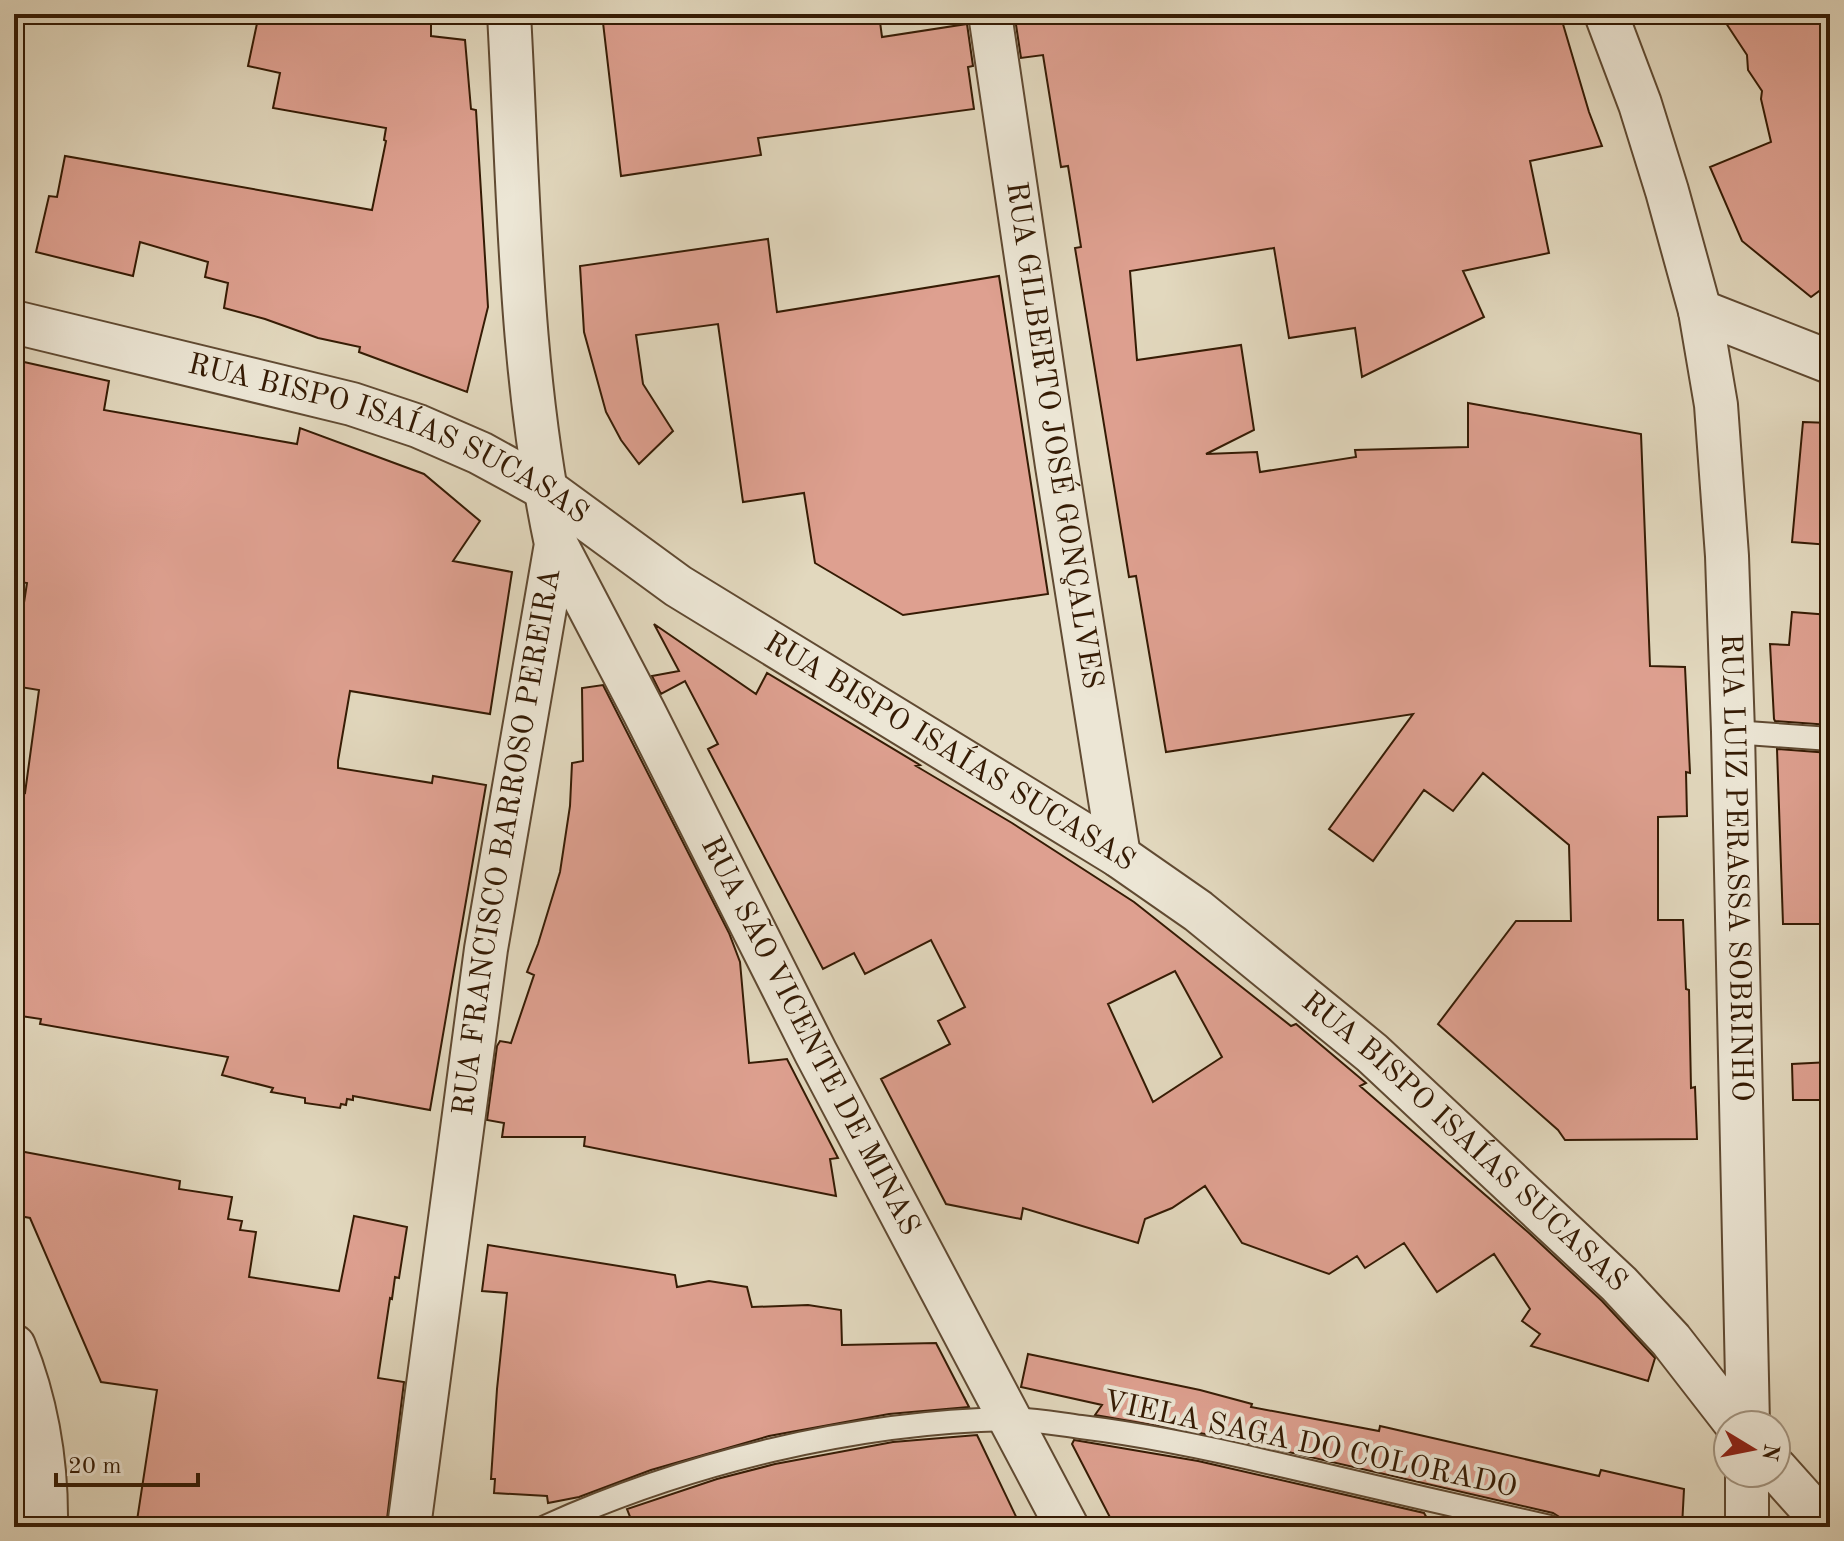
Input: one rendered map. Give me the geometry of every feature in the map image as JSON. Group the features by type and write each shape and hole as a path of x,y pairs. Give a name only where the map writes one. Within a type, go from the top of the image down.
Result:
{"street":[{"name":"RUA FRANCISCO BARROSO PEREIRA","path":"409,1527 486,949 556,544 544,488 527,344 509,14"},
{"name":"RUA GILBERTO JOSÉ GONÇALVES","path":"990,14 1119,856"},
{"name":"RUA LUIZ PERASSA SOBRINHO","path":"1606,14 1644,119 1700,311 1716,405 1727,556 1733,732 1748,1409"},
{"path":"1700,311 1830,362"},
{"name":"RUA BISPO ISAÍAS SUCASAS","path":"14,322 352,404 418,426 480,453 544,488 678,586 1119,856 1198,911 1372,1053 1619,1284 1671,1340 1725,1409"},
{"name":"RUA SÃO VICENTE DE MINAS","path":"556,544 816,1053 1067,1527"},
{"path":"14,1346 28,1381 47,1484 46,1527"},
{"path":"1792,1487 1828,1527"},
{"path":"1747,1489 1747,1527"}],"lane":[{"path":"1733,732 1830,739"},
{"name":"VIELA SAGA DO COLORADO","path":"545,1527 646,1487 756,1455 833,1437 884,1428 1011,1419 1193,1444 1550,1527"}],"building":[{"path":"259,14 431,14 431,36 465,40 471,109 476,110 488,307 467,392 359,352 360,347 318,338 224,308 228,283 205,277 208,262 140,242 133,276 36,252 49,196 57,197 65,156 372,210 386,128 273,108 280,73 248,66"},
{"path":"602,14 879,14 882,37 967,24 973,66 968,67 974,109 758,138 761,155 621,176"},
{"path":"1048,14 1560,14 1602,146 1530,161 1549,253 1463,271 1484,317 1362,377 1355,328 1289,338 1274,248 1130,271 1137,360 1241,345 1254,430 1206,454 1257,452 1260,472 1356,457 1355,450 1468,447 1468,403 1641,434 1650,666 1685,667 1690,773 1686,772 1687,816 1658,817 1658,920 1683,920 1686,989 1689,990 1691,1088 1695,1087 1697,1139 1565,1140 1558,1130 1438,1024 1516,921 1571,921 1569,845 1483,773 1453,811 1424,790 1373,861 1329,829 1413,714 1166,752 1136,576 1129,577 1075,248 1081,247 1068,166 1061,167 1043,55 1021,58 1015,18"},
{"path":"1720,14 1830,14 1830,283 1811,297 1742,241 1710,167 1771,142 1762,91 1748,70 1747,55"},
{"path":"768,239 777,312 999,276 1048,594 903,615 815,563 804,493 743,502 718,324 636,335 643,384 673,431 639,464 606,412 584,332 580,266"},
{"path":"24,362 109,381 104,410 297,444 300,428 424,474 480,521 453,561 512,572 490,714 350,691 338,761 338,768 432,783 433,776 486,785 430,1110 353,1096 353,1100 347,1099 346,1105 341,1104 340,1108 305,1103 305,1098 271,1092 273,1088 222,1075 228,1057 40,1024 41,1019 14,1015 14,791 25,793 39,690 14,686 27,583 14,581 14,426"},
{"path":"1803,422 1830,423 1830,545 1792,542"},
{"path":"1792,612 1830,615 1830,725 1774,719 1770,644 1789,645"},
{"path":"654,624 756,694 767,673 920,765 916,766 1012,823 1134,902 1291,1026 1296,1024 1366,1083 1360,1086 1602,1301 1655,1358 1648,1381 1531,1346 1540,1334 1522,1321 1530,1309 1494,1254 1437,1292 1404,1243 1365,1268 1357,1256 1329,1274 1242,1243 1205,1186 1172,1208 1145,1219 1138,1243 1023,1208 1021,1219 946,1204 881,1079 950,1044 938,1021 965,1007 931,940 865,974 854,953 823,969 708,749 718,744 685,681 661,694 652,676 679,671","holes":["1175,971 1222,1057 1153,1102 1108,1004"]},
{"path":"603,685 729,933 740,962 749,1063 787,1059 838,1158 830,1159 836,1196 584,1146 585,1137 502,1137 504,1123 487,1120 497,1046 500,1041 511,1043 534,975 527,972 560,872 570,806 572,763 583,761 582,688"},
{"path":"1777,749 1830,753 1830,924 1783,924"},
{"path":"1830,1062 1830,1100 1793,1100 1792,1064"},
{"path":"14,1150 180,1181 179,1189 232,1197 228,1219 242,1221 240,1230 256,1232 249,1277 339,1291 354,1216 407,1227 399,1278 395,1277 390,1298 378,1378 404,1382 386,1527 136,1527 157,1390 101,1382 30,1218 14,1215"},
{"path":"488,1245 675,1275 677,1287 709,1281 747,1287 752,1307 808,1305 841,1310 842,1345 936,1343 969,1407 889,1414 769,1436 651,1470 579,1497 548,1503 547,1496 494,1493 495,1479 491,1479 507,1293 482,1291"},
{"path":"1028,1354 1200,1390 1252,1404 1251,1407 1379,1431 1380,1426 1599,1476 1601,1470 1684,1489 1682,1527 1600,1527 1561,1518 1553,1513 1228,1438 1095,1415 1102,1405 1021,1387"},
{"path":"977,1435 1021,1527 634,1527 627,1509 717,1479 775,1464 893,1442"},
{"path":"1074,1440 1198,1461 1424,1513 1432,1527 1115,1527 1072,1444"}]}
